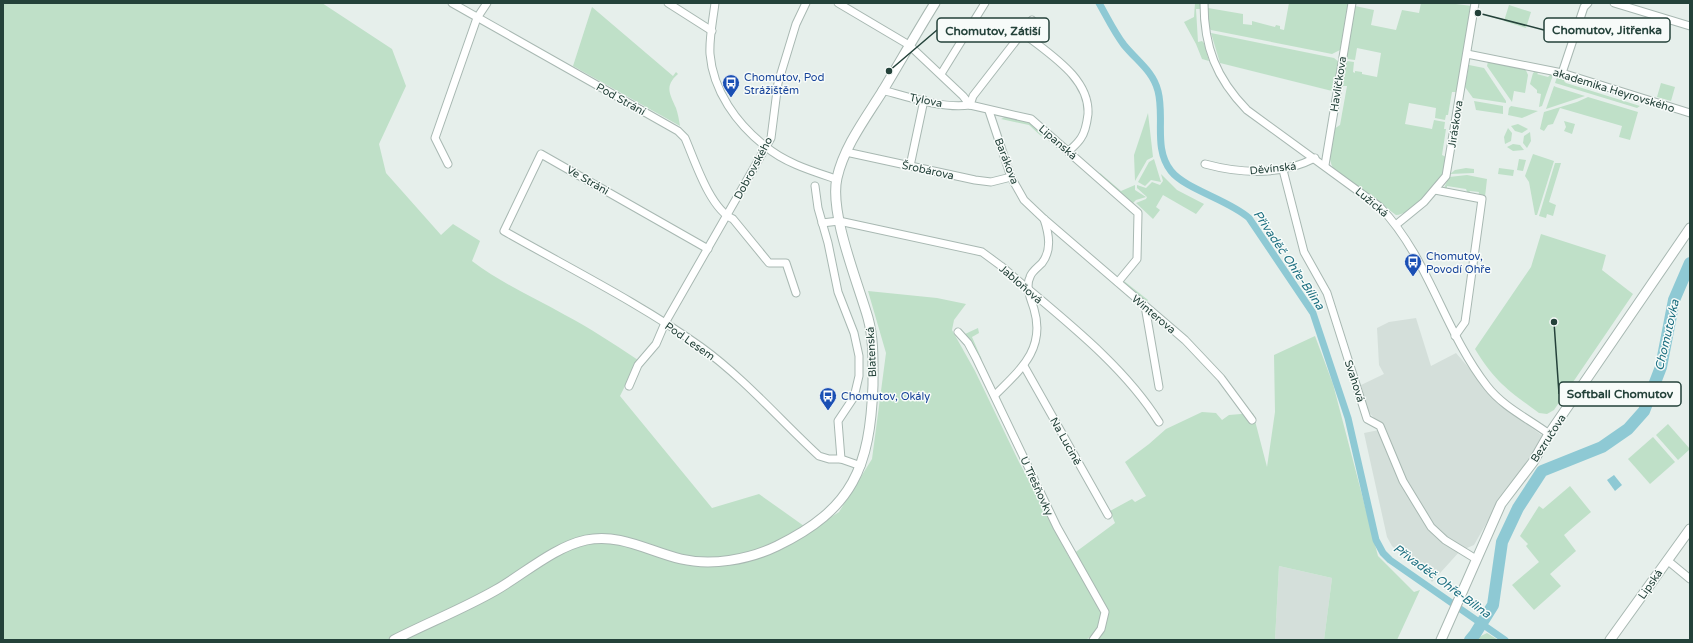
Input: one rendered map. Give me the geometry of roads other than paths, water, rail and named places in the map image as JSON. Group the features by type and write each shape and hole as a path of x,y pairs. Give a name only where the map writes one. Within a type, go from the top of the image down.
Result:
{"street":[{"name":"Pod Strání","path":"452,3 678,131 685,138 716,204 727,216"},
{"path":"448,164 434,138 477,18 487,3"},
{"path":"668,3 712,31"},
{"path":"716,3 710,54 713,72 724,99 738,121 765,147 790,161 836,179"},
{"name":"Dobrovského","path":"628,386 638,365 656,344 665,323 771,138 778,83 796,24 806,3"},
{"path":"838,3 909,45 941,74 963,96 970,106"},
{"name":"Blatenská","path":"394,640 495,591 554,553 585,540 613,538 682,559 714,562 746,557 774,547 797,535 832,511 849,490 861,466 868,440 872,409 874,355 870,322 839,221 835,202 836,179 846,152 935,3"},
{"path":"941,74 985,3"},
{"name":"Lužická","path":"1204,3 1205,30 1209,50 1218,73 1234,96 1247,110 1325,165 1380,207 1397,224 1412,248 1455,336 1488,388 1508,407 1549,434"},
{"name":"Havlíčkova","path":"1325,165 1352,3"},
{"name":"Jiráskova","path":"1397,224 1424,202 1446,176 1475,3"},
{"path":"1562,73 1584,7 1588,3"},
{"path":"1614,3 1690,26"},
{"path":"970,106 973,96 1032,20"},
{"path":"1022,32 1078,80 1086,93 1088,106 1087,123 1082,137 1069,151"},
{"name":"akademika Heyrovského","path":"1467,54 1562,73 1690,113"},
{"name":"Tylova","path":"882,90 960,107 970,106"},
{"path":"910,166 924,100"},
{"name":"Lipanská","path":"970,106 1031,119 1138,213 1137,259 1118,282"},
{"name":"Barákova","path":"989,111 1011,177 1024,200 1044,219"},
{"name":"Šrobárova","path":"846,152 980,181 991,182 1011,177"},
{"name":"Ve Stráni","path":"504,230 541,154 708,249"},
{"name":"Děvínská","path":"1205,164 1224,169 1250,172 1283,170 1302,165 1315,158"},
{"name":"Svahová","path":"1283,170 1304,252 1327,294 1367,419 1380,426 1403,481 1431,527 1446,540 1476,559"},
{"path":"815,186 818,208 838,292 854,333 859,356 859,376 854,397 838,420 841,458"},
{"path":"1434,190 1482,199 1465,322 1455,336"},
{"path":"727,216 734,219 768,263 786,263 796,293"},
{"path":"995,395 1029,359 1038,334 1035,313 1028,290 1030,276 1044,259 1048,248 1049,235 1044,219"},
{"name":"Winterova","path":"1044,219 1185,340 1221,378 1252,420"},
{"name":"Jabloňová","path":"822,223 839,221 982,252 1118,368 1146,401 1159,422"},
{"name":"Bezručova","path":"1441,640 1501,504 1533,462 1549,434 1690,228"},
{"name":"Pod Lesem","path":"504,230 665,323 702,348 740,379 819,456 829,459 841,458 861,466"},
{"path":"1145,306 1159,387"},
{"name":"U Třešňovky","path":"958,332 968,342 995,395 1057,527 1105,612 1101,629 1093,640"},
{"name":"Na Lucině","path":"1024,366 1108,515"},
{"name":"Lipská","path":"1610,640 1690,529"},
{"path":"1667,560 1690,579"}],"water":[{"path":"1614,475 1622,485 1615,491 1607,480"}],"waterway":[{"name":"Přivaděč Ohře-Bílina","path":"1099,3 1120,40 1144,66 1156,84 1160,101 1162,153 1171,171 1186,183 1230,206 1249,218 1313,313 1348,418 1376,540 1383,553 1390,560 1505,640"},
{"name":"Chomutovka","path":"1470,640 1493,605 1502,542 1518,508 1542,471 1602,447 1628,429 1644,411 1661,367 1674,300 1690,263"}],"place":[{"name":"Chomutov, Jitřenka","path":"1478,13"},
{"name":"Chomutov, Zátiší","path":"889,71"},
{"name":"Chomutov, Pod Strážištěm","path":"731,98"},
{"name":"Chomutov, Povodí Ohře","path":"1413,277"},
{"name":"Softball Chomutov","path":"1554,322"},
{"name":"Chomutov, Okály","path":"828,411"}]}
